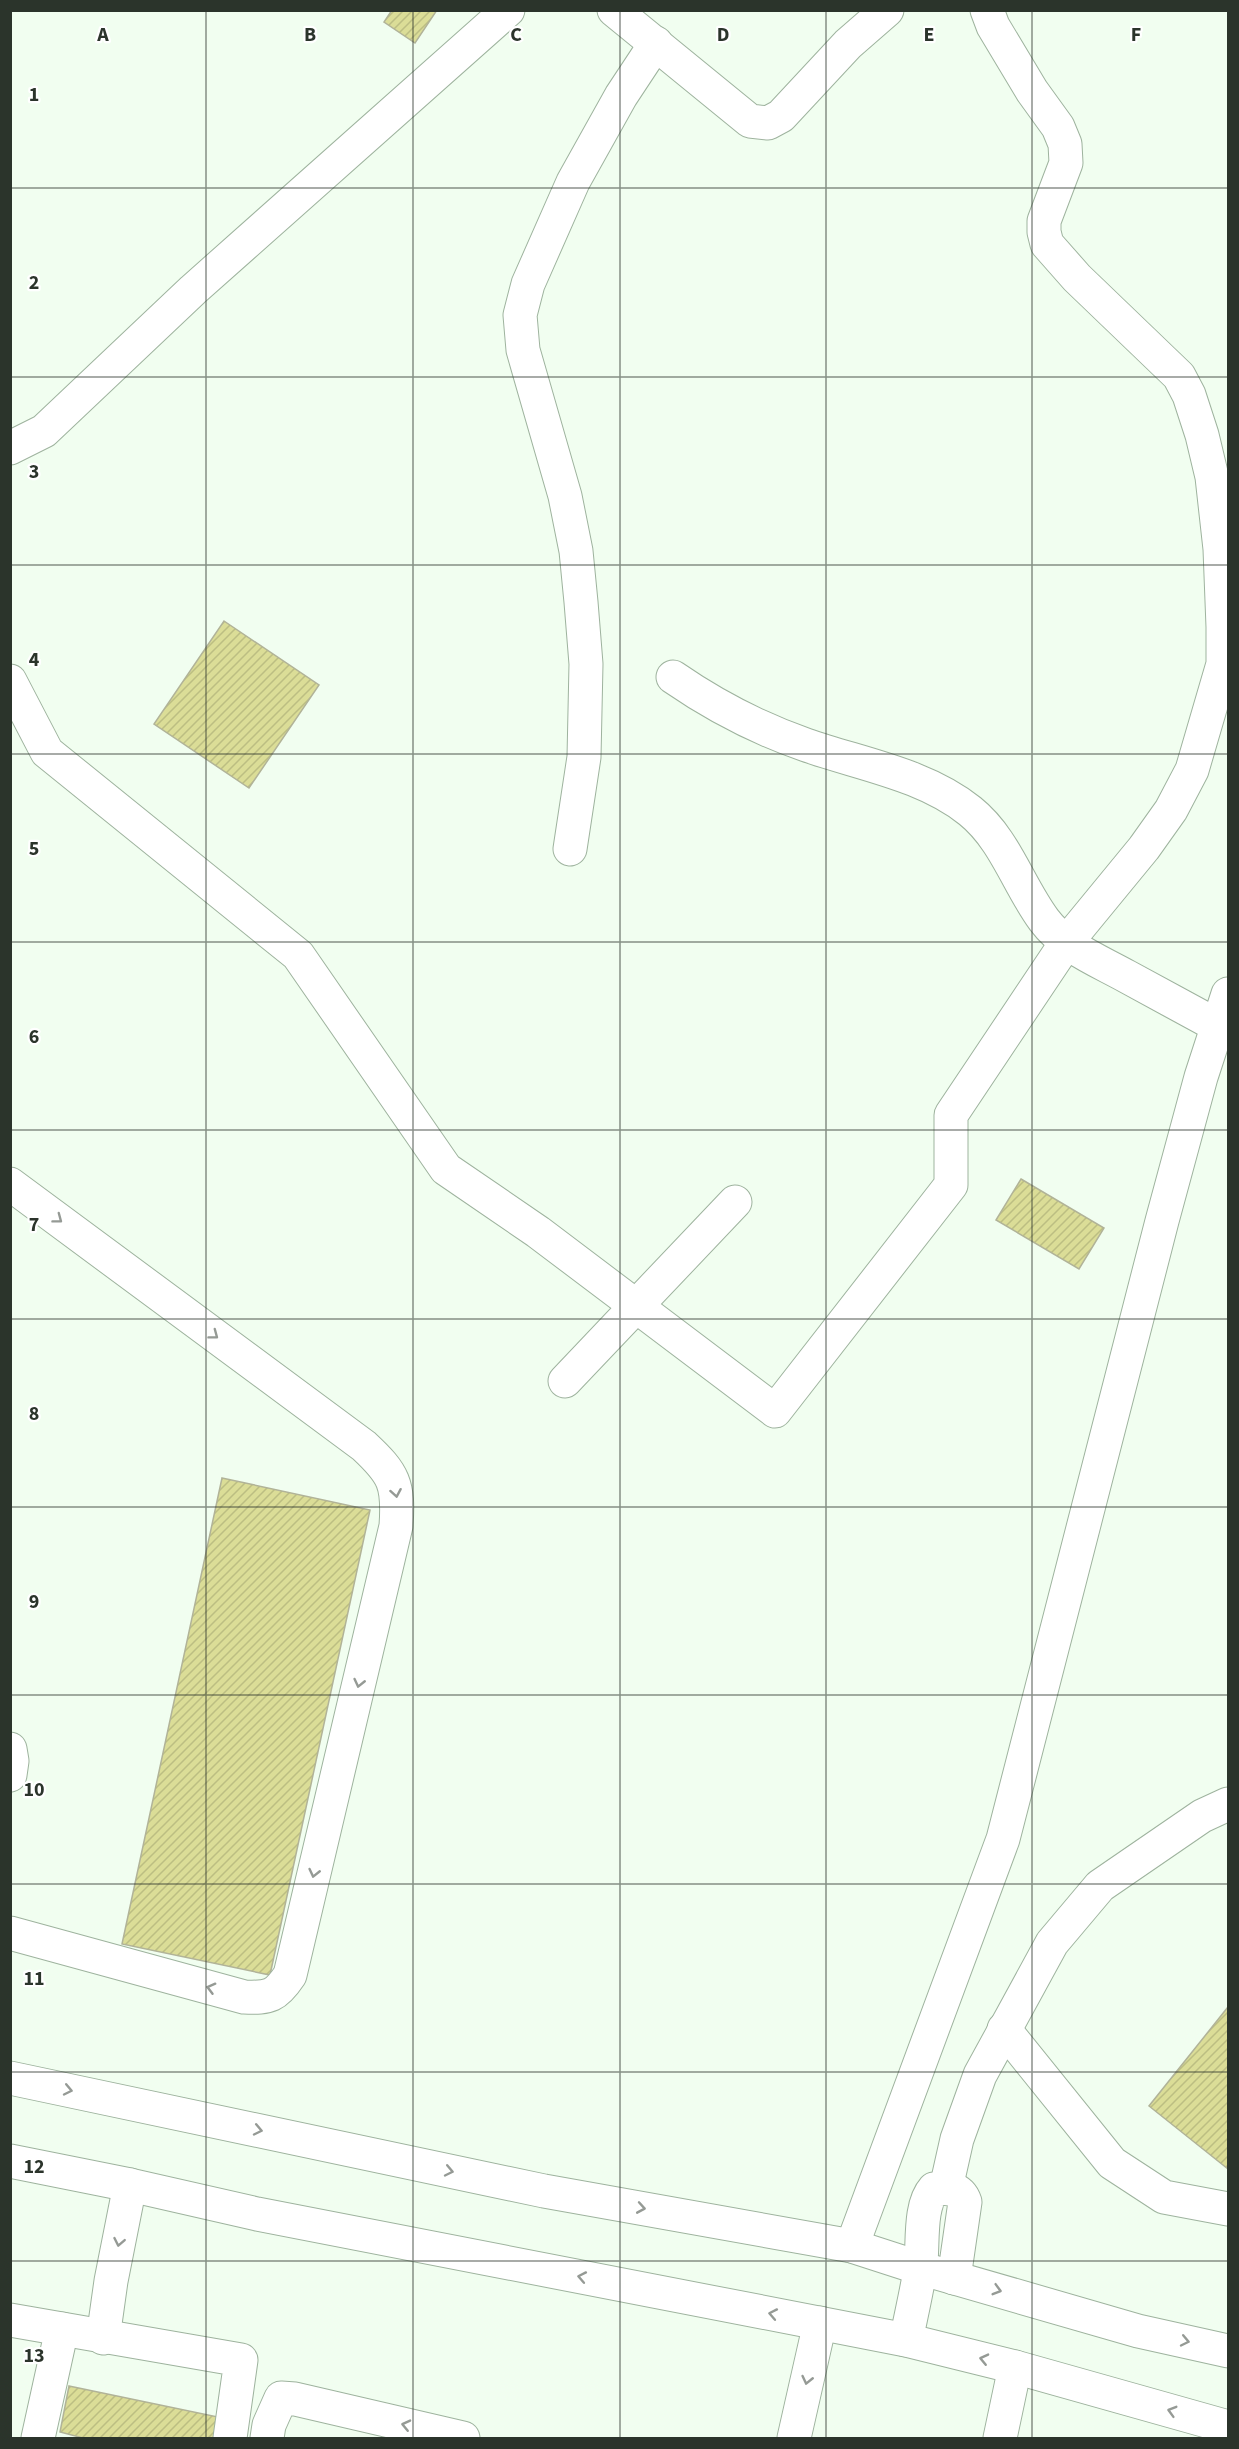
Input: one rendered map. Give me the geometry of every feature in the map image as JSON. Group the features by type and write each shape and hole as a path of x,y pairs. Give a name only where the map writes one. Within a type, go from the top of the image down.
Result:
{"street":[{"path":"10,448 44,431 193,290 508,10"},
{"path":"614,10 750,121 768,123 780,116 848,44 886,10"},
{"path":"10,681 47,752 298,956 446,1169 537,1232 775,1411 951,1185 951,1115 1066,943 1144,848 1171,810 1192,770 1223,664 1220,549 1212,477 1189,395 1179,376 1077,278 1047,244 1044,221 1066,163 1065,144 1058,127 1032,91 993,26 987,10"},
{"path":"570,849 584,757 586,664 581,602 576,551 565,496 522,350 520,315 528,284 573,182 621,96 656,43"},
{"path":"673,677 705,700 744,721 806,746 880,768 938,790 970,811 991,832 1044,920 1066,943 1218,1026"},
{"path":"852,2246 1003,1839 1162,1221 1201,1077 1228,994"},
{"path":"10,1184 364,1446 385,1466 394,1481 398,1501 396,1526 290,1975 278,1992 260,1998 244,1997 10,1933"},
{"path":"565,1381 735,1202"},
{"path":"10,1749 12,1761 10,1775"},
{"path":"946,2188 957,2139 976,2085 1052,1943 1100,1886 1202,1816 1228,1804"},
{"path":"1004,2029 1112,2163 1164,2197 1228,2209"},
{"path":"10,2078 544,2191 852,2246 1138,2331 1228,2351"},
{"path":"10,2161 257,2214 906,2340 1016,2367 1228,2427"},
{"path":"103,2338 111,2282 130,2185"},
{"path":"906,2340 920,2268 925,2206 934,2189 955,2189 962,2194 965,2202 954,2278"},
{"path":"10,2320 103,2338 241,2360 230,2439"},
{"path":"794,2439 820,2323"},
{"path":"38,2439 63,2329"},
{"path":"1000,2439 1016,2367"},
{"path":"267,2439 269,2425 281,2398 463,2439"}],"building":[{"path":"392,10 437,10 415,43 384,22"},
{"path":"224,621 319,685 249,788 154,724"},
{"path":"1021,1179 1104,1228 1079,1269 996,1220"},
{"path":"222,1478 370,1510 270,1975 122,1944"},
{"path":"1228,2007 1228,2169 1149,2106"},
{"path":"69,2386 218,2417 214,2438 83,2438 60,2432"}]}
